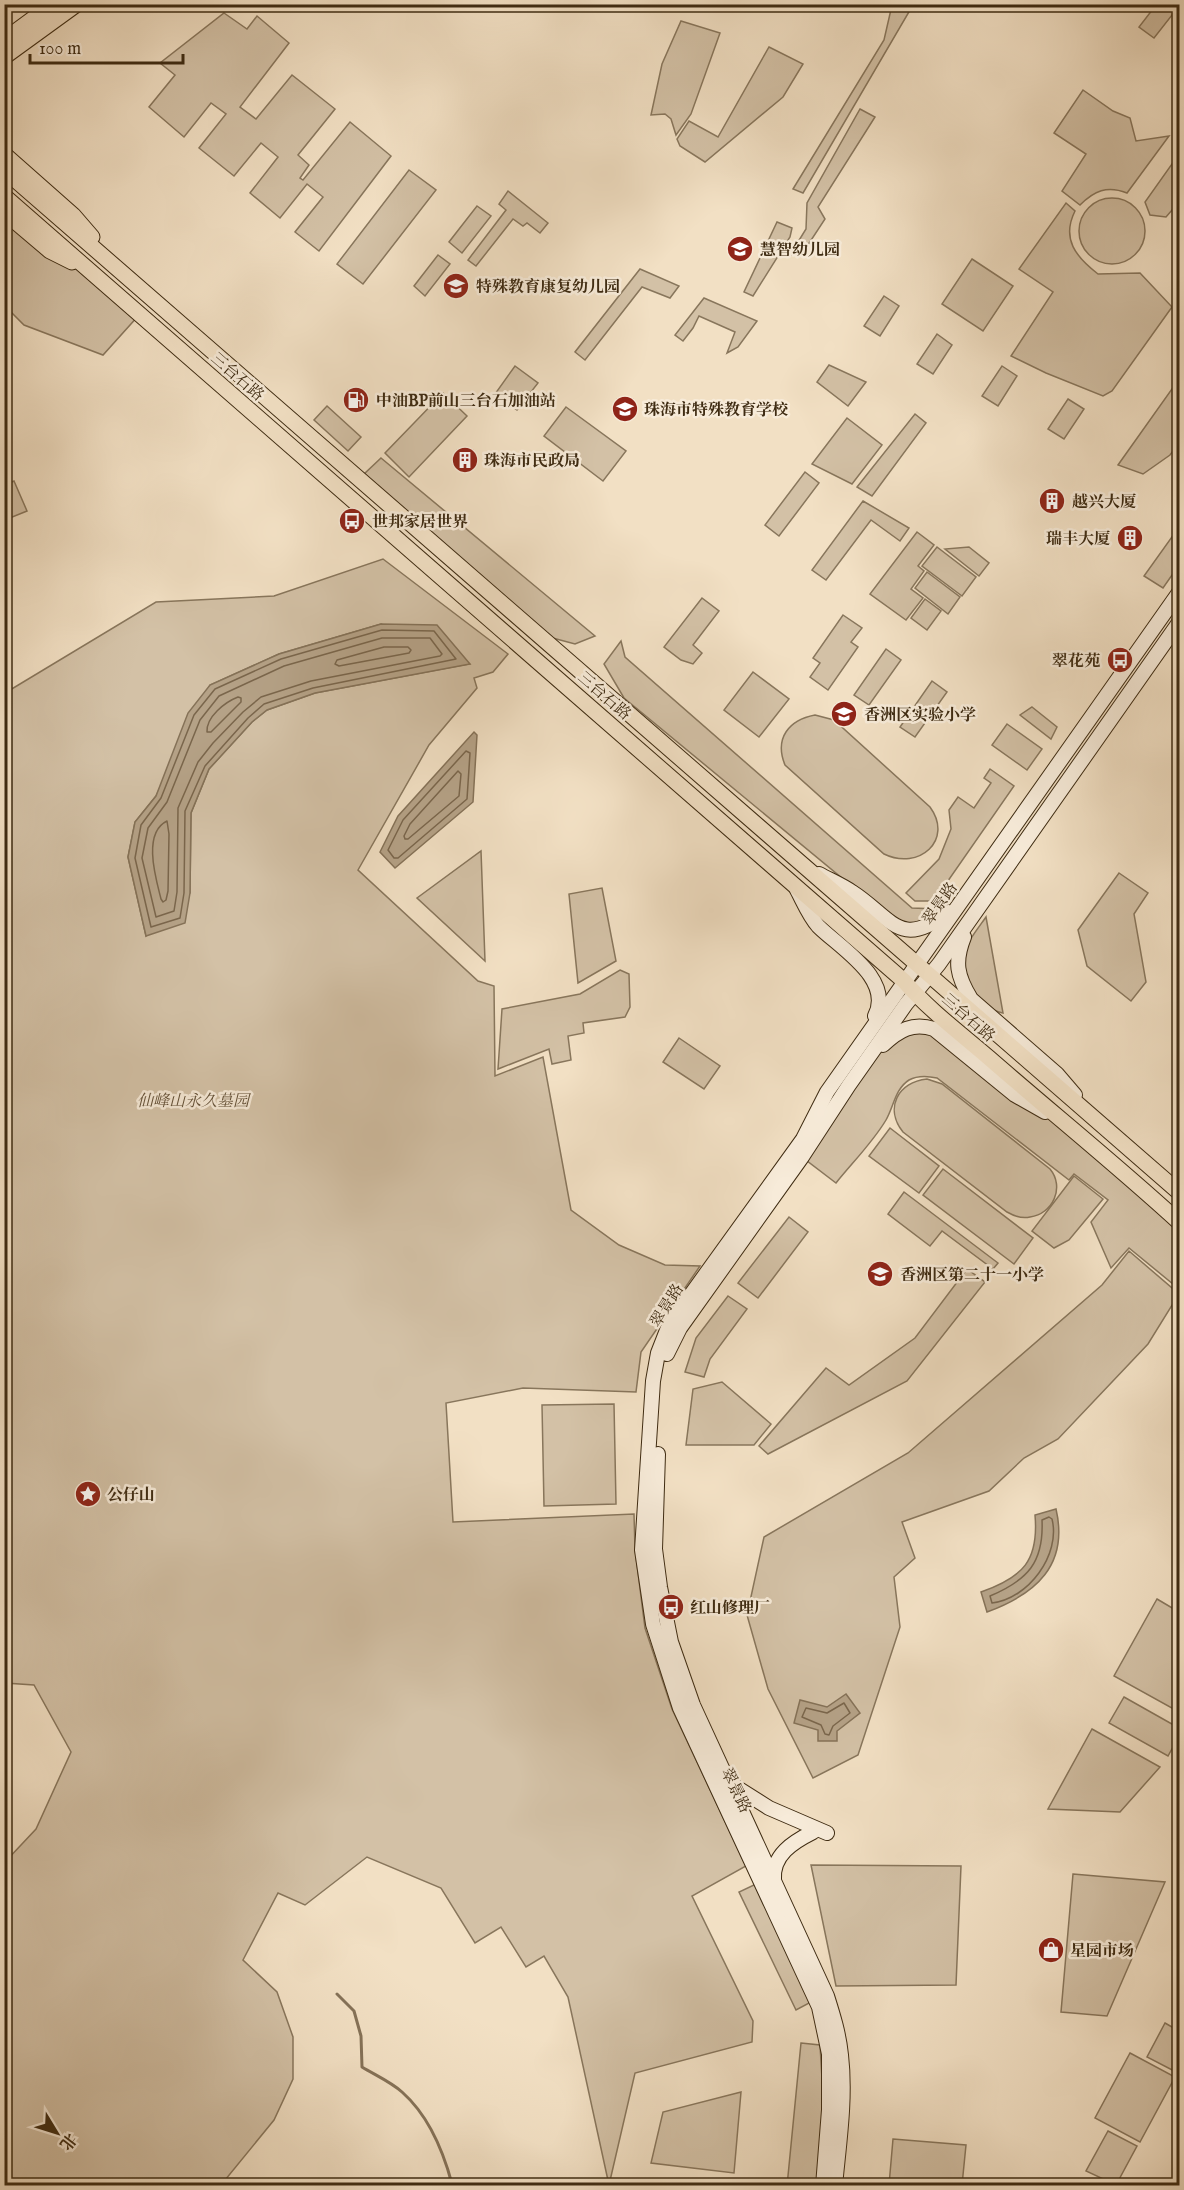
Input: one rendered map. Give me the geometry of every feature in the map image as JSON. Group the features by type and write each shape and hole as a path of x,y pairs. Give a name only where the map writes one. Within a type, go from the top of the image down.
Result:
{"main road":[{"path":"4,38 53,4"},
{"path":"4,57 77,4"},
{"path":"4,154 73,215 123,273"},
{"name":"三台石路","path":"4,170 1179,1193"},
{"name":"三台石路","path":"4,196 793,883 916,994 1130,1177 1179,1223"},
{"path":"4,212 50,251 96,275"},
{"name":"翠景路","path":"823,2186 829,2110 829,2054 819,2007 680,1708 653,1624 642,1550 653,1380 658,1353 669,1325 803,1138 827,1092 1179,591"},
{"name":"翠景路","path":"835,2186 842,2086 842,2057 837,2025 827,1996 693,1704 671,1642 660,1587 654,1516 662,1379 667,1353 680,1328 802,1157 849,1085 972,916 1179,621"},
{"path":"806,867 853,892 894,926 913,931 934,923 961,901"},
{"path":"793,883 816,924 867,970 877,988 880,1007 861,1043"},
{"path":"972,916 958,953 958,970 963,986 971,999 1057,1074 1098,1122"},
{"path":"849,1085 881,1047 895,1035 907,1028 922,1026 940,1032 1015,1095 1063,1121"},
{"path":"728,1782 769,1808 820,1833 797,1840 782,1854 773,1870 774,1882"}],"green space":[{"path":"892,5 913,5 803,193 793,189 884,40"},
{"path":"1156,5 1169,5 1176,10 1154,38 1139,27"},
{"path":"224,13 247,29 257,16 289,43 240,107 256,119 292,75 335,109 298,155 309,165 300,178 303,180 350,122 391,156 319,251 295,232 323,197 307,184 280,218 250,193 278,157 261,143 234,176 199,148 226,114 211,103 184,137 149,107 175,75 160,63"},
{"path":"681,21 720,33 691,114 676,135 671,119 665,114 651,115 662,64"},
{"path":"769,47 803,64 783,97 705,162 680,146 677,139 689,121 718,137"},
{"path":"1083,90 1113,111 1130,118 1136,141 1169,136 1127,193 1113,190 1101,191 1090,196 1080,205 1062,191 1086,154 1054,133"},
{"path":"860,109 875,117 818,207 825,219 802,254 790,255 806,229 807,203"},
{"path":"1179,154 1179,202 1166,217 1150,215 1145,202"},
{"path":"409,170 436,190 363,284 337,264"},
{"path":"508,191 548,223 540,233 527,223 523,226 513,219 476,266 468,260 506,210 499,204"},
{"path":"1112,198 1125,200 1135,208 1143,218 1145,231 1143,244 1135,254 1125,262 1112,264 1099,262 1089,254 1081,244 1079,231 1081,218 1089,208 1099,200"},
{"path":"1066,203 1075,211 1071,221 1070,239 1083,261 1098,274 1140,273 1172,307 1112,391 1103,396 1011,356 1053,292 1019,269"},
{"path":"477,206 491,216 462,253 449,242"},
{"path":"4,213 95,275 139,315 103,355 24,325 5,306"},
{"path":"777,222 792,228 790,237 753,296 744,292"},
{"path":"438,255 450,264 425,296 414,286"},
{"path":"972,259 1013,286 983,331 942,304"},
{"path":"640,269 679,286 670,298 642,287 585,360 575,352"},
{"path":"884,296 899,306 880,336 864,326"},
{"path":"704,298 757,321 738,347 727,353 735,332 699,316 683,341 675,335"},
{"path":"937,334 952,345 933,374 917,364"},
{"path":"829,365 866,382 848,406 817,382"},
{"path":"515,366 538,383 517,410 495,394"},
{"path":"1002,366 1017,376 998,406 982,396"},
{"path":"1179,379 1179,443 1170,455 1143,474 1118,465"},
{"path":"443,393 467,416 409,477 385,453"},
{"path":"1068,399 1084,409 1064,439 1048,429"},
{"path":"327,406 361,437 348,451 314,420"},
{"path":"566,407 626,451 603,481 544,436"},
{"path":"915,414 926,423 872,496 857,487"},
{"path":"847,418 882,445 852,484 812,464"},
{"path":"381,458 595,636 575,644 549,637 363,475"},
{"path":"805,472 819,483 779,536 765,525"},
{"path":"14,481 27,511 5,520 5,485"},
{"path":"863,501 909,528 900,541 871,520 826,580 812,570"},
{"path":"1179,527 1179,565 1163,588 1144,576"},
{"path":"917,532 934,545 918,566 924,571 911,589 923,598 906,620 870,594"},
{"path":"937,547 976,577 962,596 922,566"},
{"path":"969,547 989,563 979,576 945,549"},
{"name":"仙峰山永久墓园","path":"383,559 508,654 493,672 474,678 477,688 429,745 358,870 478,981 494,986 495,1076 543,1057 571,1210 619,1245 665,1265 700,1266 641,1352 636,1392 523,1388 446,1403 453,1522 634,1514 635,1549 645,1628 672,1709 746,1866 692,1896 753,2021 752,2042 635,2073 609,2185 568,1997 544,1956 526,1967 501,1927 475,1943 441,1888 367,1857 305,1905 278,1893 243,1960 277,1992 293,2037 293,2079 274,2120 221,2185 5,2185 5,1862 36,1829 71,1752 34,1685 5,1683 5,693 156,602 274,596","holes":["381,624 469,664 315,693 267,710 252,722 209,769 191,813 190,893 146,936 128,857 135,822 156,796 210,685 279,654"]},
{"path":"927,572 960,597 948,614 915,588"},
{"path":"702,598 719,611 693,645 702,653 693,664 681,660 664,647"},
{"path":"925,599 941,611 927,630 911,618"},
{"path":"843,615 862,628 851,642 858,647 828,690 810,677 820,663 813,658"},
{"path":"621,641 625,657 912,908 937,909 917,924 894,921 624,698 604,664"},
{"path":"886,649 901,660 869,705 854,695"},
{"path":"753,672 789,699 759,737 724,710"},
{"path":"932,681 947,692 915,737 900,727"},
{"path":"1032,707 1057,727 1051,739 1020,715"},
{"path":"815,715 834,720 930,807 936,819 938,831 929,849 909,858 897,858 884,854 785,765 781,746 786,732 798,721"},
{"path":"1007,724 1042,749 1027,770 992,745"},
{"path":"990,769 1014,786 934,901 915,901 906,893 939,859 951,829 949,810 958,797 974,808 991,783 984,778"},
{"path":"481,851 485,961 417,898"},
{"path":"1119,873 1148,893 1134,914 1146,982 1131,1001 1087,966 1078,930"},
{"path":"602,888 616,961 578,983 569,894"},
{"path":"986,917 1003,1013 986,1005 978,997 966,978 963,968 965,949"},
{"path":"620,970 629,974 630,1007 625,1017 583,1023 584,1033 568,1036 571,1060 552,1064 549,1049 498,1069 502,1009 580,994"},
{"path":"917,1026 1063,1121 1179,1224 1179,1289 1129,1248 1111,1268 1091,1222 1108,1200 1074,1174 1069,1180 937,1078 927,1076 912,1078 904,1084 881,1128 836,1183 802,1157 881,1048"},
{"path":"679,1038 720,1066 704,1089 663,1062"},
{"path":"927,1079 942,1084 1050,1169 1054,1176 1056,1191 1054,1199 1045,1211 1024,1218 1007,1212 903,1132 897,1123 895,1114 897,1098 908,1085"},
{"path":"890,1128 939,1166 919,1193 869,1156"},
{"path":"943,1169 1033,1238 1014,1264 923,1195"},
{"path":"1074,1176 1103,1199 1069,1240 1054,1248 1032,1231"},
{"path":"904,1192 998,1263 993,1269 942,1231 930,1246 888,1214"},
{"path":"789,1217 808,1232 758,1298 738,1283"},
{"path":"1129,1251 1179,1294 1148,1344 1058,1439 1024,1458 989,1491 902,1522 915,1558 894,1577 900,1627 858,1755 813,1778 768,1689 747,1615 764,1537 908,1453 1102,1285"},
{"path":"967,1269 985,1282 907,1381 768,1454 759,1446 826,1368 849,1385 915,1338"},
{"path":"728,1296 747,1309 710,1359 704,1377 685,1372 696,1338"},
{"path":"722,1382 771,1424 754,1445 686,1445 693,1389"},
{"path":"614,1404 616,1504 544,1506 542,1405"},
{"path":"1157,1599 1179,1612 1179,1712 1114,1676"},
{"path":"1124,1697 1179,1728 1179,1736 1168,1756 1109,1723"},
{"path":"1092,1729 1160,1767 1120,1812 1048,1809"},
{"path":"811,1865 961,1866 956,1985 836,1986"},
{"path":"1073,1874 1165,1882 1107,2016 1061,2012"},
{"path":"756,1884 813,2001 796,2010 739,1892"},
{"path":"1165,2023 1179,2031 1178,2073 1147,2057"},
{"path":"801,2043 820,2045 824,2112 816,2185 787,2186"},
{"path":"1130,2053 1175,2077 1140,2142 1095,2118"},
{"path":"741,2092 734,2173 651,2163 663,2112"},
{"path":"1108,2131 1137,2146 1116,2185 1086,2171"},
{"path":"893,2139 966,2145 962,2185 889,2185"}],"water":[{"path":"381,624 437,625 470,664 315,693 267,710 252,722 209,769 191,813 190,893 185,923 146,936 128,857 135,822 156,796 188,713 210,685 279,654"},
{"path":"474,732 477,735 473,802 395,868 380,852 398,816"},
{"path":"1056,1509 1059,1529 1058,1546 1045,1575 1020,1596 987,1612 981,1592 1018,1573 1031,1556 1036,1531 1035,1515"},
{"path":"846,1694 860,1713 837,1731 837,1741 818,1741 818,1730 794,1723 800,1700 827,1707"}],"waterway":[{"path":"337,1994 354,2011 361,2036 362,2067 398,2088 420,2111 439,2146 454,2186"}],"place":[{"name":"慧智幼儿园","path":"740,249"},
{"name":"特殊教育康复幼儿园","path":"456,286"},
{"name":"中油BP前山三台石加油站","path":"356,400"},
{"name":"珠海市特殊教育学校","path":"625,409"},
{"name":"珠海市民政局","path":"465,460"},
{"name":"越兴大厦","path":"1052,501"},
{"name":"世邦家居世界","path":"352,521"},
{"name":"瑞丰大厦","path":"1130,538"},
{"name":"翠花苑","path":"1120,660"},
{"name":"香洲区实验小学","path":"844,714"},
{"name":"香洲区第二十一小学","path":"880,1274"},
{"name":"公仔山","path":"88,1494"},
{"name":"红山修理厂","path":"671,1607"},
{"name":"星园市场","path":"1051,1950"}]}
